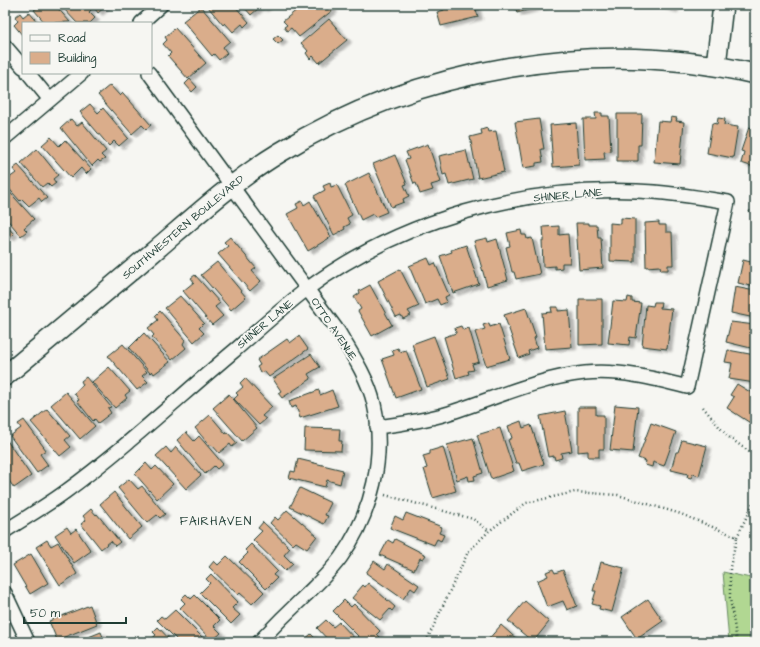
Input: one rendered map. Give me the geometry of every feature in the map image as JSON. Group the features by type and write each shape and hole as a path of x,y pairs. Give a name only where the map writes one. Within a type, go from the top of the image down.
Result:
{"street":[{"path":"142,22 161,5"},
{"path":"716,65 723,5"},
{"path":"5,46 22,66"},
{"name":"SOUTHWESTERN BOULEVARD","path":"5,376 231,186 278,153 329,125 392,99 443,82 534,64 559,62 621,59 716,65 755,74"},
{"path":"29,74 50,100"},
{"path":"5,138 81,74"},
{"name":"OTTO AVENUE","path":"150,74 338,331 360,368 374,404 378,447 373,487 367,509 356,532 341,557 324,577 259,642"},
{"name":"SHINER LANE","path":"5,531 64,493 307,289 374,248 406,233 448,217 490,205 540,196 588,192 636,191 674,193 728,202 687,387 624,373 586,373 557,378 414,423 377,427"},
{"path":"5,593 28,642"}],"path":[{"path":"749,211 755,214"},
{"path":"703,407 726,435 755,456"},
{"path":"426,642 468,552 488,532 526,504 575,492 618,495 681,514 737,537"},
{"path":"385,495 473,519 488,532"},
{"path":"737,642 730,598 730,567 737,537 755,498"}],"green space":[{"path":"723,572 755,579 755,642 729,642"}],"building":[{"path":"41,5 55,5 70,22 44,22 34,10"},
{"path":"63,5 90,5 93,8 89,12 95,18 91,22 76,22 63,8"},
{"path":"92,5 107,5 98,13"},
{"path":"210,5 234,5 249,22 244,27 242,24 233,32 225,23 223,25 208,7"},
{"path":"238,5 267,6 263,9 260,7 251,15 244,7 242,9"},
{"path":"303,5 329,5 333,10 299,37 291,28 287,31 284,27 287,25 283,21"},
{"path":"442,5 475,5 478,17 441,26 437,12 444,10"},
{"path":"515,5 546,5 517,13"},
{"path":"656,5 675,5 673,10"},
{"path":"201,7 230,41 223,47 227,53 219,60 214,54 212,56 183,21"},
{"path":"29,12 37,22 22,22 22,35 14,25 18,21 15,17 20,13 23,17"},
{"path":"329,19 347,40 319,63 313,56 310,59 306,53 308,51 301,43"},
{"path":"175,28 206,63 188,79 168,56 171,53 163,44 167,40 165,37"},
{"path":"278,35 283,40 278,44 273,39"},
{"path":"190,79 197,87 192,92 185,84"},
{"path":"110,85 120,96 123,93 151,125 146,129 142,125 132,134 98,95"},
{"path":"90,104 98,113 103,108 128,138 119,146 114,141 109,146 80,112"},
{"path":"595,113 602,113 602,116 609,116 611,151 604,152 605,159 585,160 583,119 596,119"},
{"path":"617,114 642,114 641,145 638,145 638,161 617,161"},
{"path":"671,117 677,118 676,121 684,122 680,164 654,162 658,121 670,122"},
{"path":"718,118 725,119 724,125 738,127 733,158 707,153 712,123 717,124"},
{"path":"71,119 77,126 82,122 106,151 101,155 105,159 100,162 98,160 92,166 61,128"},
{"path":"539,119 544,149 541,149 543,162 536,163 536,166 523,168 515,122"},
{"path":"754,119 754,167 741,163 744,152 741,151 749,127 751,128"},
{"path":"576,123 579,165 553,167 550,125"},
{"path":"487,128 488,132 496,131 504,172 478,178 470,137 482,134 481,130"},
{"path":"51,137 59,146 65,140 91,169 86,174 81,168 71,178 42,145"},
{"path":"428,144 441,182 431,185 433,190 420,194 416,183 414,184 405,160 409,159 406,152"},
{"path":"37,149 58,175 53,179 56,183 51,187 47,183 42,187 21,163"},
{"path":"466,150 473,179 449,185 446,174 443,175 439,156"},
{"path":"395,155 407,184 404,185 409,196 403,199 404,202 391,207 373,164"},
{"path":"18,165 47,198 42,202 39,198 29,206 22,199 20,201 5,184 5,181 16,173 13,169"},
{"path":"369,173 387,212 375,217 373,214 361,220 345,185"},
{"path":"330,183 331,187 337,185 352,215 347,218 350,224 344,227 345,229 334,235 314,196 325,190 323,186"},
{"path":"5,187 34,219 24,228 27,231 21,236 5,217"},
{"path":"302,201 304,205 310,201 331,237 308,251 287,214 298,208 296,204"},
{"path":"621,218 635,219 635,262 610,261 610,223 621,224"},
{"path":"659,222 659,225 666,225 666,232 672,232 673,265 668,265 668,270 661,270 660,266 646,267 645,223"},
{"path":"576,223 589,223 589,225 597,225 598,238 601,238 603,268 579,270"},
{"path":"5,224 14,234 9,238 5,235"},
{"path":"559,226 559,235 568,234 570,263 562,263 562,268 555,269 555,266 543,267 543,227"},
{"path":"521,230 522,235 526,235 527,239 532,238 540,274 516,279 514,272 512,272 506,247 510,246 507,233"},
{"path":"230,237 256,268 252,271 261,281 250,291 218,254 228,246 224,242"},
{"path":"487,238 488,242 497,239 508,280 487,286 474,241"},
{"path":"466,245 479,284 453,293 440,256 452,252 451,250"},
{"path":"428,258 431,265 435,263 449,295 445,297 447,302 440,305 437,299 425,304 409,266"},
{"path":"743,260 755,263 755,287 738,283"},
{"path":"217,262 246,297 231,310 201,275"},
{"path":"400,269 419,306 408,311 411,315 403,319 401,315 396,317 378,281"},
{"path":"195,275 220,303 215,307 223,316 212,325 183,291 194,282 191,278"},
{"path":"370,285 392,325 372,336 358,311 361,309 354,297 360,293 359,291"},
{"path":"735,287 755,291 755,318 731,313"},
{"path":"180,296 204,323 199,328 204,333 194,342 165,308"},
{"path":"628,297 632,298 632,302 641,303 636,338 630,337 629,345 608,343 613,301 627,302"},
{"path":"579,299 602,299 602,344 579,345"},
{"path":"654,302 661,302 660,308 672,309 667,349 642,346 646,305 653,306"},
{"path":"551,307 558,307 558,311 569,310 572,347 545,349 542,313 552,312"},
{"path":"526,308 536,337 534,338 537,348 528,351 529,354 519,358 504,315"},
{"path":"160,311 185,340 183,344 186,348 172,360 152,337 154,335 148,328 158,320 155,316"},
{"path":"731,322 755,325 755,349 726,342"},
{"path":"489,323 490,327 499,324 510,359 486,366 475,332 485,329 483,325"},
{"path":"461,326 463,330 469,328 479,362 472,364 474,370 468,371 469,374 456,378 444,337 456,333 455,328"},
{"path":"144,333 170,362 154,374 152,371 150,373 129,348"},
{"path":"299,336 308,349 269,377 264,371 261,373 257,367 260,365 257,360 287,339 290,343"},
{"path":"434,336 450,379 427,387 412,344"},
{"path":"123,344 147,372 142,376 148,382 137,390 108,356"},
{"path":"398,348 400,352 406,350 421,389 396,398 382,359 394,355 392,350"},
{"path":"728,350 755,355 755,383 729,379 732,363 725,362"},
{"path":"311,354 320,367 308,374 311,379 282,398 278,393 281,391 273,379"},
{"path":"109,367 130,391 125,395 127,398 115,408 92,382"},
{"path":"86,377 111,407 108,408 111,413 98,423 95,419 93,421 77,401 79,400 74,393 83,385 81,381"},
{"path":"245,378 272,407 262,416 266,419 259,425 234,399 238,395 236,393 243,387 240,383"},
{"path":"737,384 755,395 755,426 727,408 734,397 730,395"},
{"path":"319,390 320,395 332,390 338,406 300,418 296,406 291,408 289,401"},
{"path":"66,392 95,426 80,439 51,405"},
{"path":"229,394 257,428 242,441 213,408"},
{"path":"615,405 638,407 633,452 610,450"},
{"path":"578,407 596,407 596,415 604,415 604,449 599,449 599,457 588,457 588,451 578,452"},
{"path":"47,409 70,436 65,440 71,447 60,456 31,422"},
{"path":"565,411 572,451 561,453 562,458 555,460 554,456 548,457 540,416"},
{"path":"210,415 226,434 227,432 237,443 232,447 230,444 219,453 212,445 210,446 195,428"},
{"path":"24,420 46,450 40,454 48,465 37,473 10,436 21,428 18,424"},
{"path":"521,421 523,428 531,425 544,464 522,471 519,463 516,463 508,440 512,438 508,426"},
{"path":"651,423 676,432 664,466 653,462 652,467 645,465 646,461 638,458"},
{"path":"305,428 340,429 339,441 342,441 341,451 304,450"},
{"path":"500,428 514,471 491,479 477,435"},
{"path":"186,432 194,441 199,436 223,464 217,469 214,466 205,474 177,440"},
{"path":"473,438 483,473 474,476 475,480 469,481 468,476 457,480 447,445"},
{"path":"6,439 31,476 14,488 5,475"},
{"path":"682,440 707,446 699,476 693,474 691,478 687,477 688,474 671,470 676,452 678,452"},
{"path":"166,447 171,453 176,447 201,475 186,489 156,456"},
{"path":"443,447 456,491 433,498 424,469 427,468 423,456 430,454 430,451"},
{"path":"298,459 343,470 340,484 327,480 325,487 289,478 291,471 295,472"},
{"path":"146,463 152,470 156,466 173,484 157,499 135,474"},
{"path":"129,479 138,489 142,486 165,514 160,518 157,515 147,523 118,488"},
{"path":"300,488 331,503 325,515 328,516 324,524 290,507"},
{"path":"114,492 142,527 128,539 100,504"},
{"path":"91,509 96,515 97,514 120,542 115,546 111,541 101,549 81,524 86,520 83,516"},
{"path":"287,510 317,536 307,549 296,542 293,545 270,523 275,517 278,520"},
{"path":"406,513 442,527 439,533 444,535 441,541 437,539 434,545 390,528 395,516 403,520"},
{"path":"263,522 290,548 284,555 293,564 285,571 253,540 262,531 258,528"},
{"path":"67,527 71,533 76,529 91,551 74,563 55,535"},
{"path":"395,539 426,555 423,559 420,558 414,570 380,555 388,540 393,543"},
{"path":"47,540 51,546 58,542 77,574 60,585 36,547"},
{"path":"251,544 277,571 273,575 277,578 266,589 239,562 248,553 245,550"},
{"path":"31,554 48,583 30,594 13,565"},
{"path":"227,556 264,592 252,604 240,593 238,595 209,567 214,561 218,565"},
{"path":"374,561 385,569 388,564 419,585 415,591 411,588 403,599 366,573"},
{"path":"601,562 624,568 612,612 599,609 600,606 592,604 596,591 593,591"},
{"path":"553,569 555,573 563,570 577,606 567,610 563,601 547,607 537,581 548,576 546,572"},
{"path":"211,574 238,602 232,608 240,615 231,624 200,593 210,583 206,579"},
{"path":"368,583 395,607 392,611 390,609 380,620 352,598 363,585 365,587"},
{"path":"186,594 191,599 195,595 220,620 214,626 221,633 212,641 180,608 185,603 181,599"},
{"path":"648,599 663,621 637,639 622,617"},
{"path":"344,600 351,607 354,604 380,631 377,634 380,637 375,642 372,639 368,642 364,642 333,611"},
{"path":"525,601 549,622 533,642 508,621"},
{"path":"90,605 97,624 57,640 49,621"},
{"path":"175,610 207,642 179,642 157,620 161,616 165,619"},
{"path":"326,620 333,627 339,622 358,642 330,642 317,628"},
{"path":"501,625 520,642 486,642"},
{"path":"158,627 172,642 148,642 156,635 153,632"},
{"path":"101,632 105,642 76,642"},
{"path":"311,634 319,642 302,642"}],"district":[{"name":"FAIRHAVEN","path":"216,521"}]}
